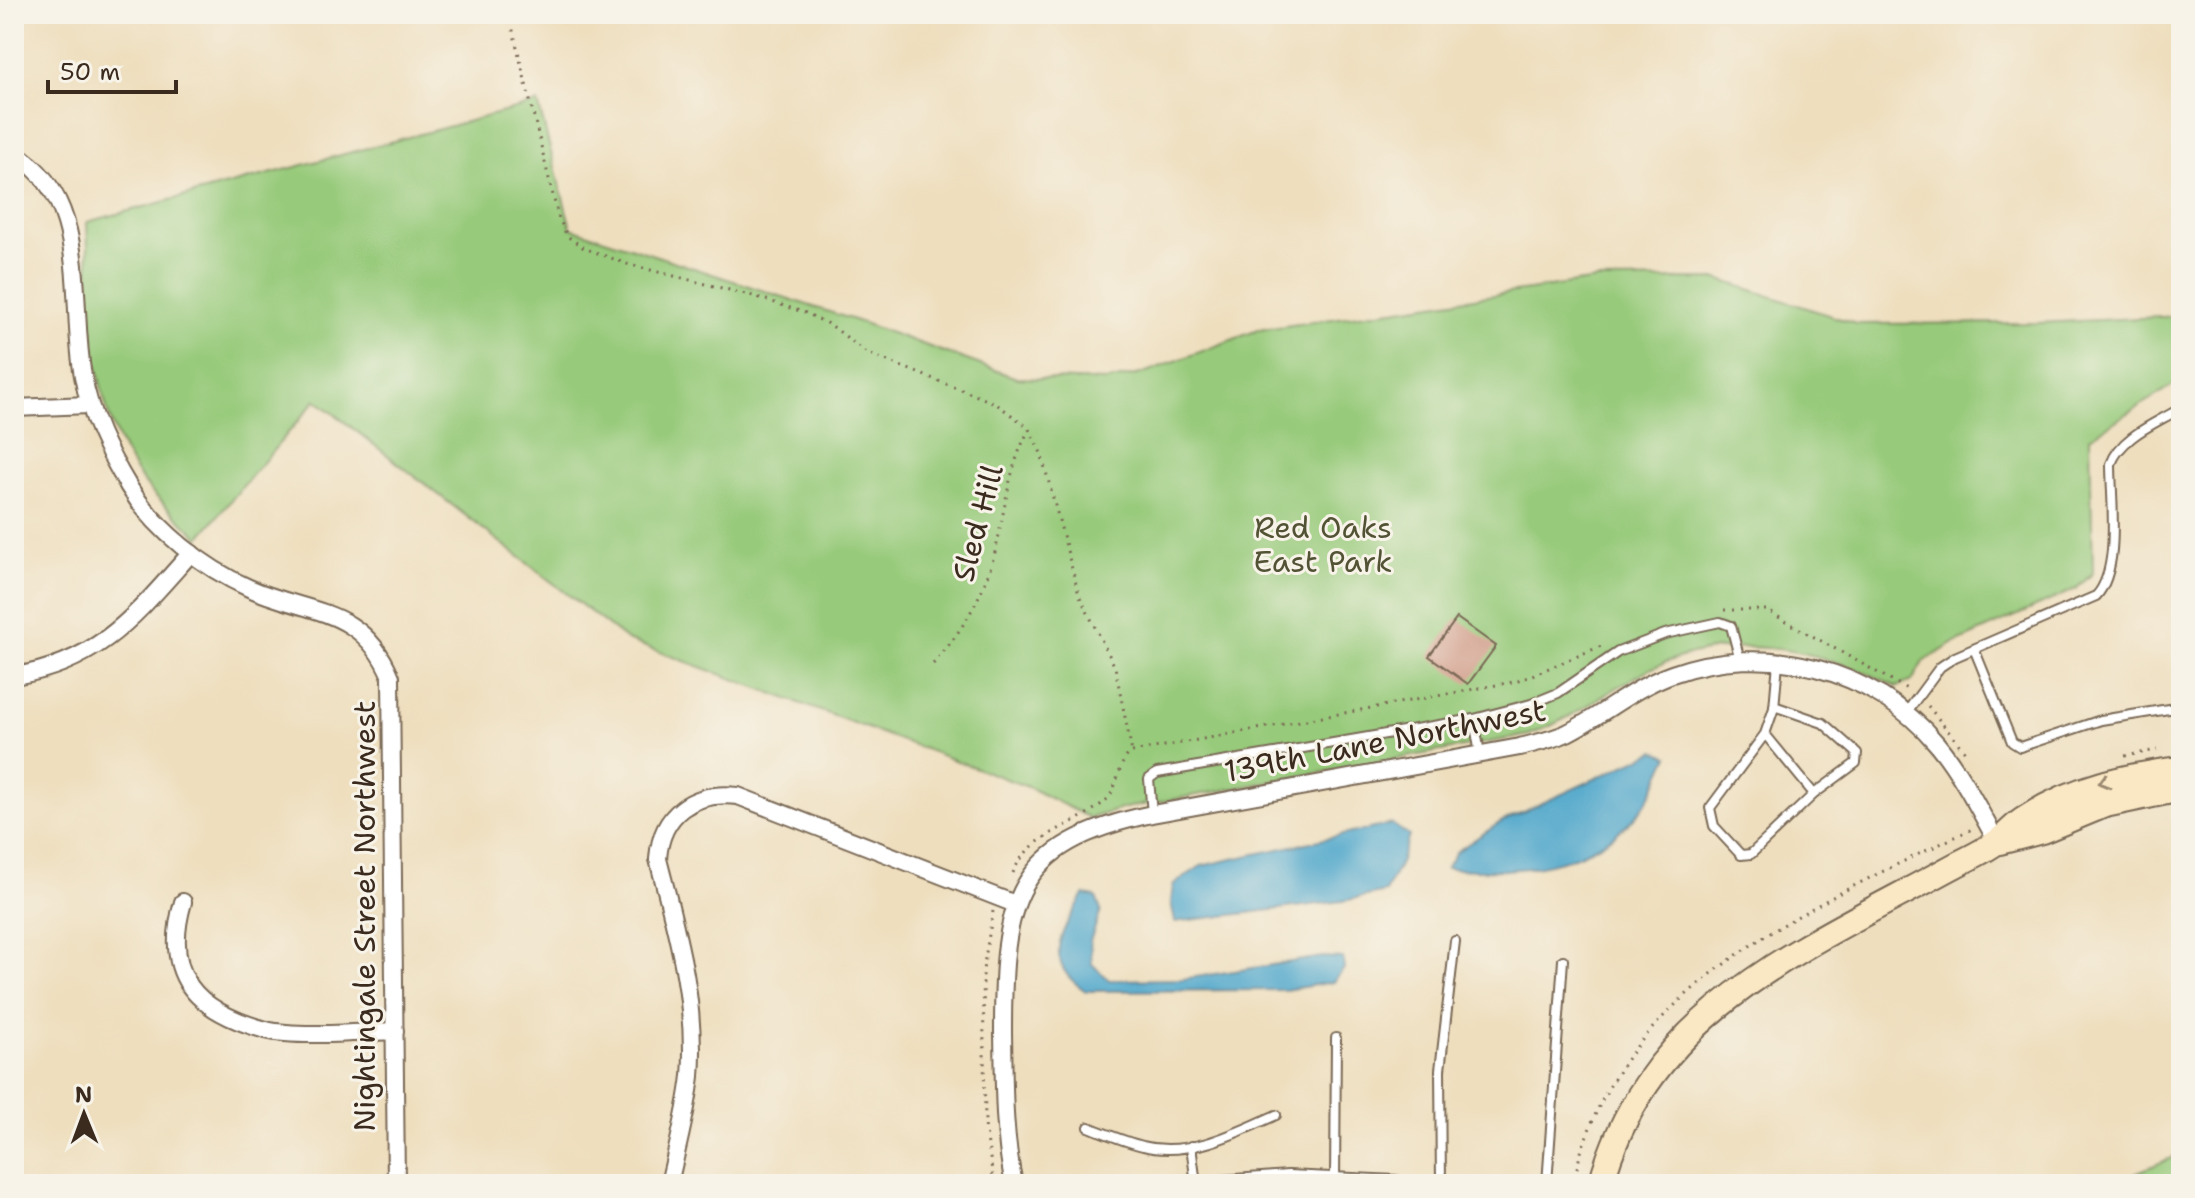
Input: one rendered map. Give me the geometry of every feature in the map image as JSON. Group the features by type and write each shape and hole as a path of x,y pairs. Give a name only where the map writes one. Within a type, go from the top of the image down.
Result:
{"street":[{"name":"Nightingale Street Northwest","path":"14,153 51,188 70,232 79,351 89,405 132,492 191,553 248,587 335,615 355,626 381,652 391,677 396,1184"},
{"path":"14,408 89,405"},
{"path":"14,676 37,672 79,657 125,627 191,553"},
{"name":"139th Lane Northwest","path":"1014,1184 1004,1136 1003,967 1007,930 1015,904 1038,868 1072,840 1092,830 1152,814 1480,755 1565,734 1629,694 1672,674 1740,660 1778,661 1843,676 1884,696 1938,745 1997,842"},
{"path":"1601,1184 1624,1122 1644,1086 1693,1026 1782,960 1997,842 2035,812 2094,785 2181,769"},
{"path":"1997,842 2023,838 2105,805 2181,789"},
{"path":"669,1184 687,1101 691,1017 681,949 658,859 659,840 674,814 694,799 738,796 1015,904"},
{"path":"183,902 175,928 175,954 180,972 193,992 222,1011 267,1030 395,1031"},
{"path":"1222,1184 1396,1184"}],"lane":[{"path":"1906,713 1940,667 1955,657 1975,651 2096,596 2107,585 2111,546 2111,464 2115,452 2181,408"},
{"path":"1152,814 1149,779 1157,773 1474,719 1531,704 1558,693 1618,652 1665,634 1720,622 1731,626 1740,660"},
{"path":"1975,651 2012,742 2020,747 2101,720 2181,707"},
{"path":"1774,706 1823,723 1857,753 1856,763 1814,794 1751,854 1741,855 1714,826 1709,818 1710,808 1765,734 1774,706 1778,661"},
{"path":"1474,719 1480,755"},
{"path":"1765,734 1814,794"},
{"path":"1441,1184 1440,1070 1455,941"},
{"path":"1547,1184 1563,960"},
{"path":"1335,1182 1336,1038"},
{"path":"1089,1127 1144,1147 1191,1146 1221,1139 1276,1115"},
{"path":"1191,1146 1196,1184"}],"path":[{"path":"509,14 558,216 567,236 627,264 757,297 806,313 832,326 883,361 995,403 1029,430 1041,453 1079,595 1115,667 1132,752"},
{"name":"Sled Hill","path":"933,664 969,620 980,595 997,545 1005,489 1029,430"},
{"path":"1721,610 1766,610 1906,688"},
{"path":"1466,690 1531,677 1609,643"}],"green space":[{"name":"Red Oaks East Park","path":"538,103 571,228 860,322 1017,378 1106,381 1141,374 1258,330 1596,280 1718,279 1856,324 2038,323 2181,316 2181,380 2090,437 2093,573 2076,589 1953,644 1923,662 1912,681 1897,687 1834,661 1768,648 1702,652 1669,661 1637,676 1571,715 1529,735 1125,808 1090,818 1028,787 627,640 316,400 199,538 151,491 130,462 115,431 104,397 92,328 87,222"},
{"path":"2181,1154 2181,1184 2109,1184"}],"water":[{"path":"1655,751 1669,756 1649,798 1620,830 1599,845 1551,864 1525,868 1446,868 1456,852 1501,822"},
{"path":"1392,824 1409,836 1385,892 1343,901 1175,922 1171,902 1173,885 1201,866"},
{"path":"1084,895 1096,897 1101,911 1090,941 1092,964 1109,980 1183,979 1322,957 1343,958 1344,969 1333,982 1285,990 1086,991 1063,969 1059,958 1062,934"}],"building":[{"path":"1457,618 1496,646 1468,684 1429,656"}]}
